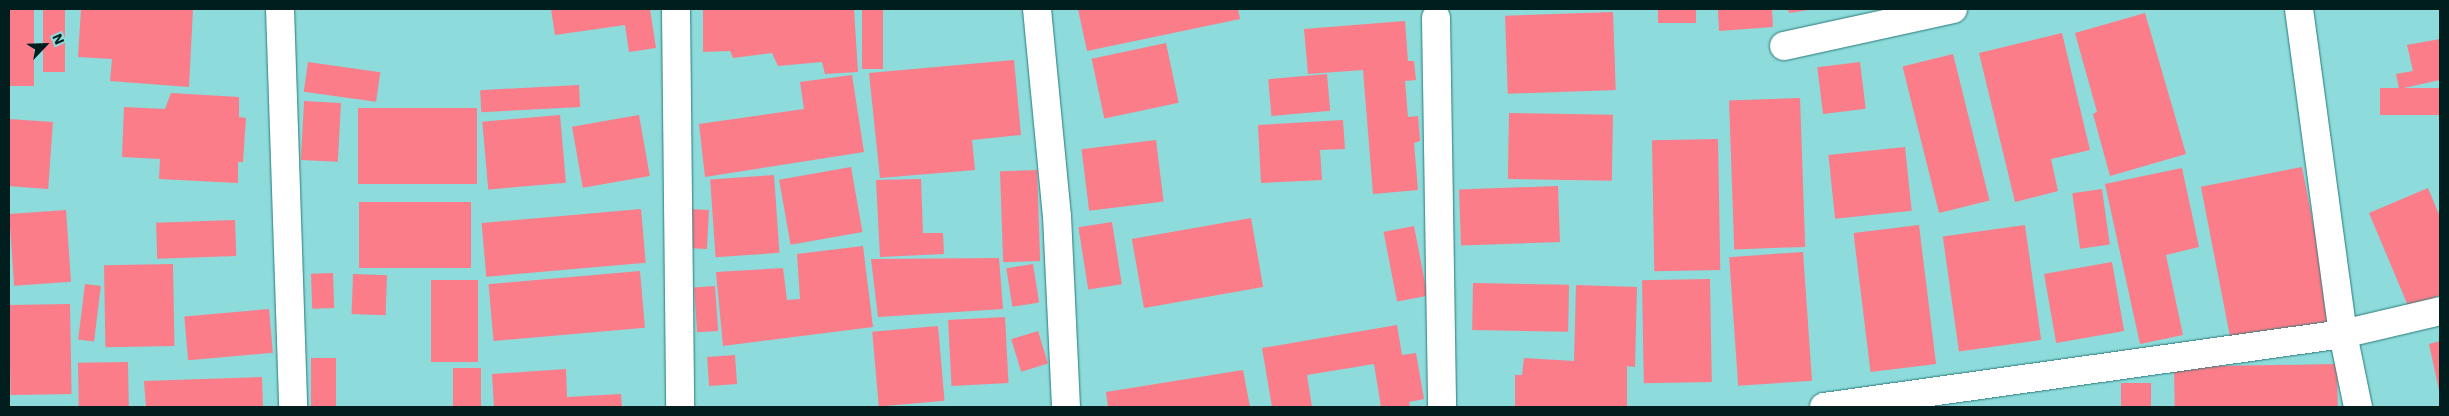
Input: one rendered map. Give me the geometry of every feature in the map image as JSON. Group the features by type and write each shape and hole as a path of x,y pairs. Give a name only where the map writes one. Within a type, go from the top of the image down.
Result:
{"street":[{"path":"280,9 293,407"},
{"path":"676,9 680,407"},
{"path":"1037,9 1057,216 1066,407"},
{"path":"1784,46 1953,9"},
{"path":"2299,9 2343,334 2358,407"},
{"path":"1436,18 1442,407"},
{"path":"1824,407 2343,334 2440,311"}],"building":[{"path":"9,9 34,9 34,86 9,86"},
{"path":"43,9 65,9 65,72 43,72"},
{"path":"81,9 193,9 189,87 110,81 112,59 78,57"},
{"path":"551,9 650,9 656,48 629,52 625,25 555,35"},
{"path":"703,9 854,9 858,72 825,74 822,62 778,66 772,53 733,58 730,51 703,52"},
{"path":"862,9 883,9 883,69 862,69"},
{"path":"1078,9 1238,9 1240,19 1087,51"},
{"path":"1658,9 1696,9 1696,23 1658,23"},
{"path":"1718,9 1772,9 1773,27 1719,31"},
{"path":"1788,9 1808,9 1809,10 1789,13"},
{"path":"1613,12 1616,90 1508,94 1505,16"},
{"path":"2145,13 2186,154 2110,176 2093,114 2097,112 2075,33"},
{"path":"1405,21 1408,61 1414,61 1416,80 1405,81 1408,117 1418,116 1420,141 1414,143 1418,190 1373,194 1363,70 1308,74 1304,29"},
{"path":"2062,33 2090,150 2051,159 2058,191 2015,202 1979,53"},
{"path":"2440,39 2440,80 2399,89 2396,74 2413,71 2407,45"},
{"path":"1166,43 1179,103 1104,118 1092,59"},
{"path":"1953,54 1990,201 1939,213 1903,67"},
{"path":"1014,60 1021,135 972,140 975,170 880,178 869,73"},
{"path":"308,62 380,72 376,102 304,92"},
{"path":"1860,62 1866,109 1823,114 1817,67"},
{"path":"1327,74 1330,111 1271,116 1268,79"},
{"path":"852,75 864,152 705,177 699,124 804,109 800,82"},
{"path":"579,85 580,107 481,112 480,90"},
{"path":"2380,88 2440,88 2440,115 2380,115"},
{"path":"171,93 239,97 239,117 246,118 243,162 238,162 238,183 159,179 160,159 122,157 124,107 165,109"},
{"path":"1800,98 1805,247 1734,249 1729,100"},
{"path":"304,101 341,103 338,162 301,160"},
{"path":"358,108 477,108 477,184 358,184"},
{"path":"1509,113 1613,115 1612,181 1508,179"},
{"path":"560,115 566,183 488,190 482,122"},
{"path":"639,115 650,176 583,188 572,127"},
{"path":"9,119 53,122 48,189 9,186"},
{"path":"1343,120 1345,149 1320,150 1322,180 1261,183 1258,125"},
{"path":"1718,139 1720,270 1654,271 1652,140"},
{"path":"1156,140 1164,202 1089,211 1082,149"},
{"path":"1905,147 1912,211 1835,219 1828,155"},
{"path":"851,167 862,232 791,245 779,180"},
{"path":"2302,167 2332,323 2231,343 2201,187"},
{"path":"2182,168 2199,247 2166,255 2183,335 2140,344 2105,184"},
{"path":"1037,170 1040,261 1003,262 1000,171"},
{"path":"774,175 779,253 716,257 710,179"},
{"path":"921,179 923,233 943,233 944,254 880,257 876,180"},
{"path":"1558,186 1560,242 1461,245 1459,189"},
{"path":"2428,188 2440,217 2440,295 2409,308 2369,213"},
{"path":"2102,189 2110,244 2080,249 2072,193"},
{"path":"359,202 471,202 471,268 359,268"},
{"path":"641,209 646,263 486,277 482,223"},
{"path":"690,209 709,210 707,249 688,248"},
{"path":"66,210 71,282 14,286 9,214"},
{"path":"1251,218 1263,287 1144,308 1132,239"},
{"path":"235,220 236,256 157,259 156,223"},
{"path":"1112,222 1122,284 1088,290 1078,227"},
{"path":"1919,225 1936,364 1871,372 1853,233"},
{"path":"2025,225 2041,340 1959,351 1943,237"},
{"path":"1414,226 1428,296 1397,302 1384,232"},
{"path":"863,246 873,327 723,346 716,272 783,268 787,300 800,299 797,254"},
{"path":"1803,252 1812,381 1738,386 1729,257"},
{"path":"999,258 1003,309 878,317 871,259"},
{"path":"2112,262 2124,331 2056,343 2044,274"},
{"path":"173,264 174,346 105,347 104,265"},
{"path":"1033,264 1039,303 1012,307 1006,268"},
{"path":"640,271 645,328 494,341 489,284"},
{"path":"333,273 334,308 312,309 311,274"},
{"path":"353,274 387,275 386,315 352,314"},
{"path":"1710,279 1712,382 1644,383 1642,280"},
{"path":"431,280 478,280 478,362 431,362"},
{"path":"1473,283 1569,285 1568,332 1472,330"},
{"path":"85,284 101,286 94,342 78,340"},
{"path":"1576,285 1637,287 1635,367 1627,366 1627,407 1515,407 1515,375 1522,375 1524,358 1574,361"},
{"path":"715,286 718,331 697,332 694,287"},
{"path":"70,304 72,394 11,395 9,305"},
{"path":"269,309 273,353 188,360 184,316"},
{"path":"1005,317 1008,383 952,386 948,320"},
{"path":"1397,325 1402,355 1416,353 1424,399 1409,402 1410,407 1381,407 1374,364 1307,375 1312,407 1272,407 1262,348"},
{"path":"938,326 945,401 879,406 872,332"},
{"path":"1038,331 1048,364 1021,372 1011,339"},
{"path":"2440,341 2440,390 2439,390 2429,344"},
{"path":"735,355 737,384 709,386 707,357"},
{"path":"311,358 336,358 336,407 311,407"},
{"path":"128,362 129,407 79,407 78,363"},
{"path":"2337,364 2338,407 2175,407 2174,367"},
{"path":"453,368 481,368 481,407 453,407"},
{"path":"566,369 567,397 621,394 622,407 494,407 492,374"},
{"path":"1243,370 1250,407 1108,407 1106,392"},
{"path":"262,377 263,407 146,407 144,381"},
{"path":"2121,383 2151,383 2151,407 2121,407"}]}
